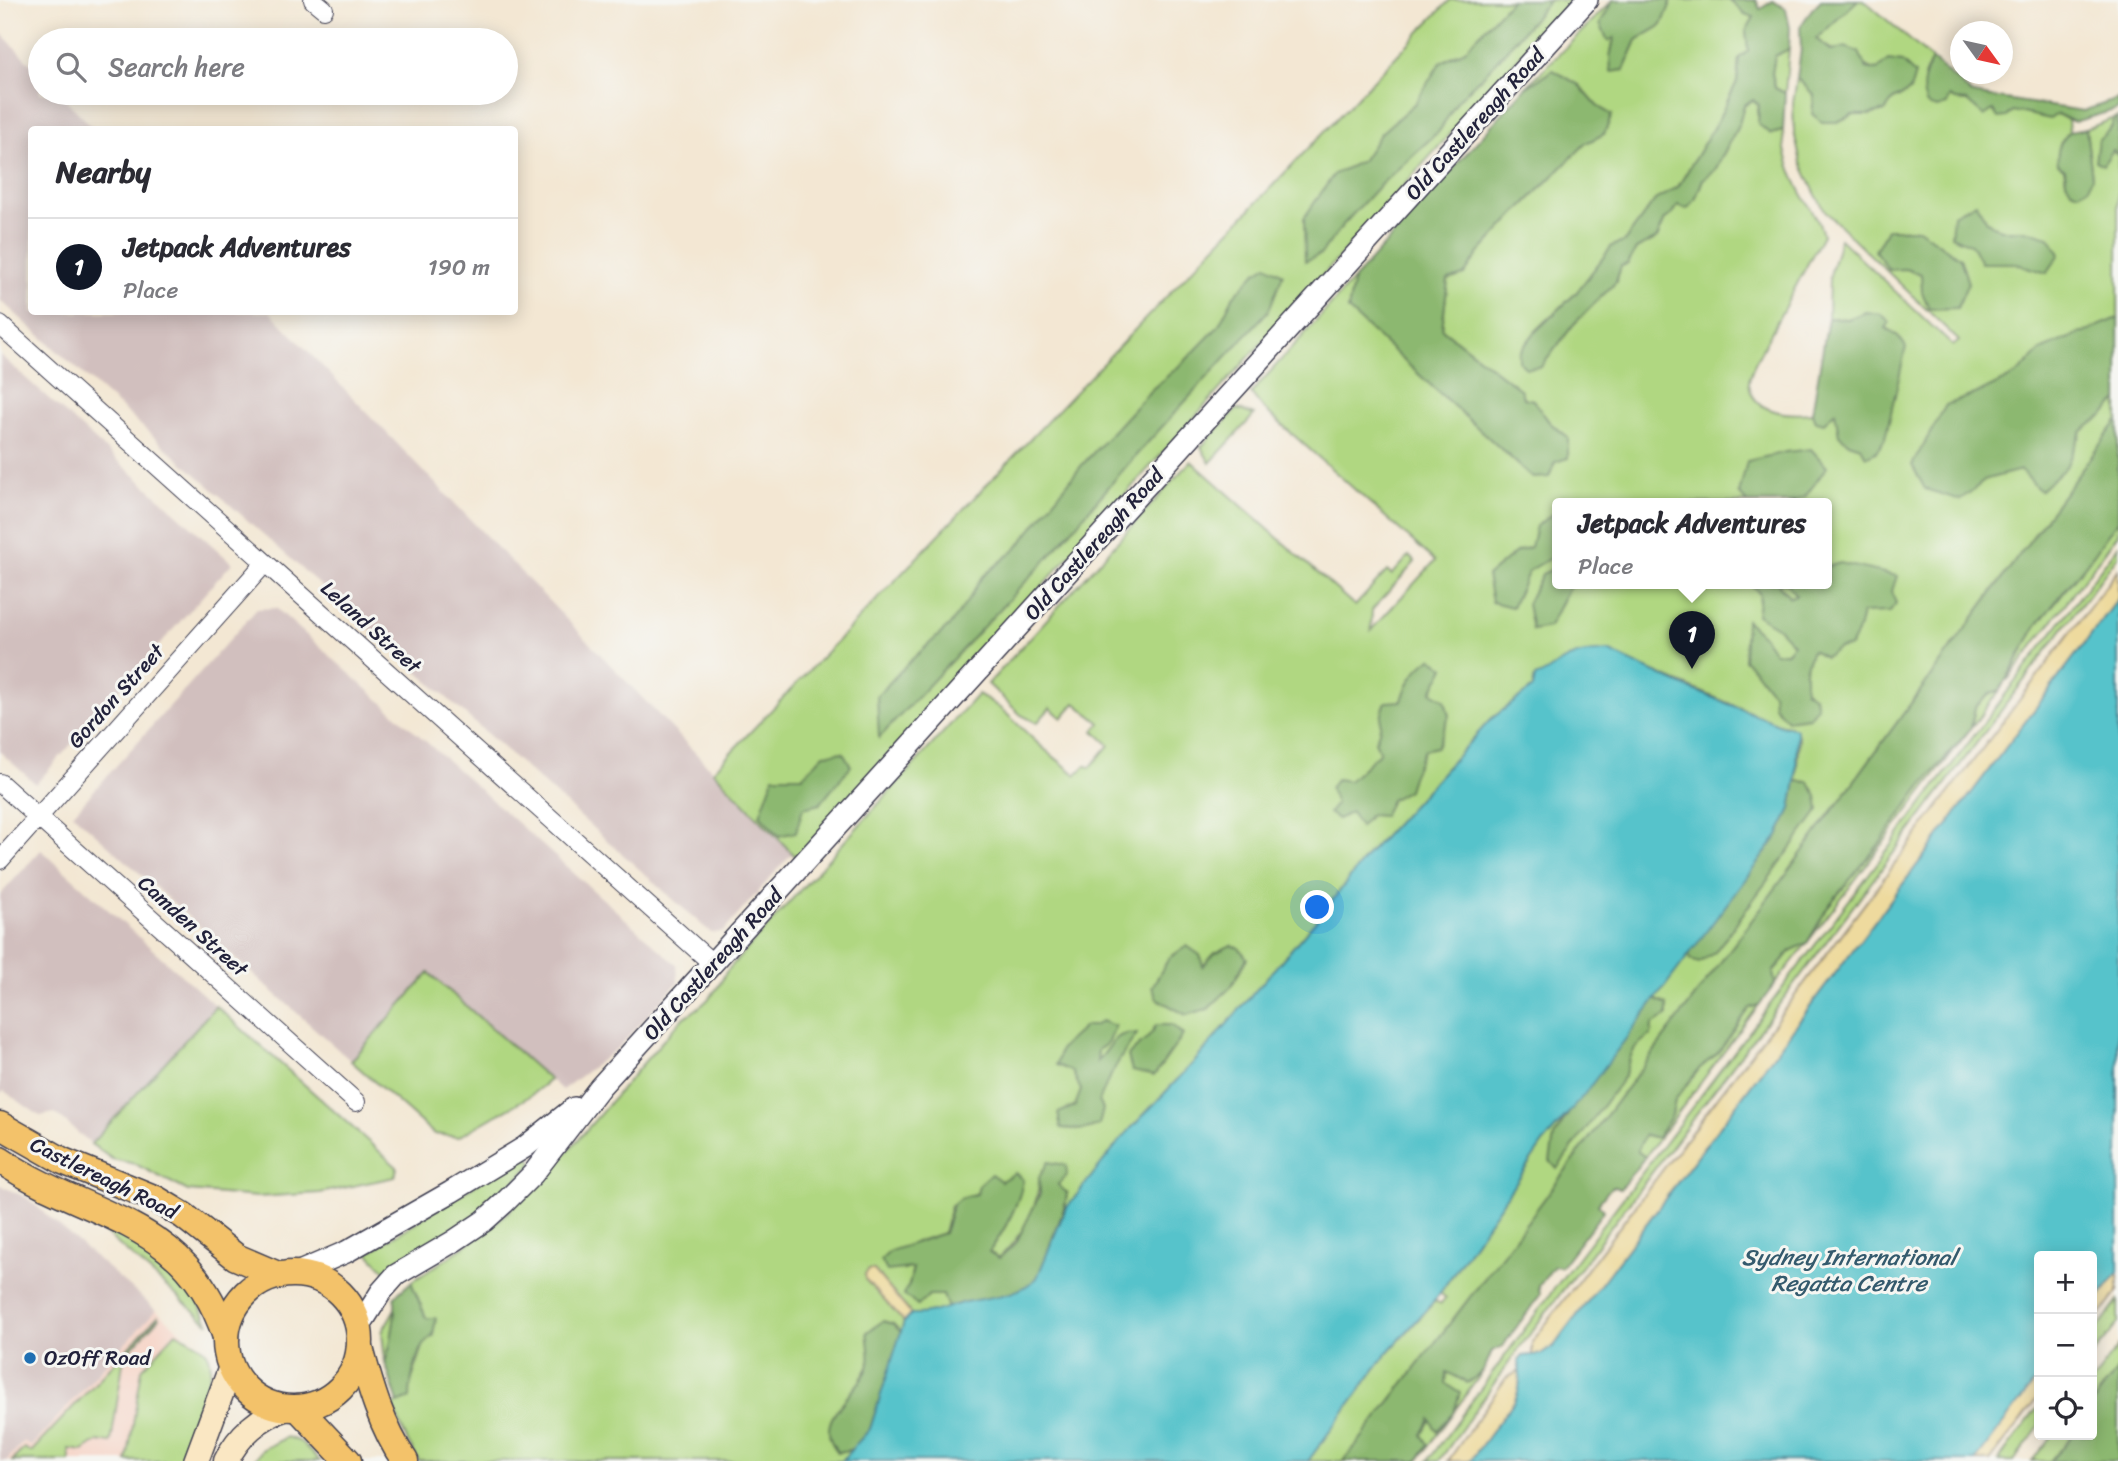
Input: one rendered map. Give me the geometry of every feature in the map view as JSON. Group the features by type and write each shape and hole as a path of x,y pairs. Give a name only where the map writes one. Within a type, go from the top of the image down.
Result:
{"main road":[{"name":"Castlereagh Road","path":"0,1125 63,1161 156,1199 184,1216 236,1257 288,1274"},
{"name":"Castlereagh Road","path":"0,1160 58,1194 110,1215 157,1240 197,1279 218,1314 226,1337"},
{"path":"348,1461 292,1408 272,1405 247,1391 231,1367 226,1337 230,1316 242,1297 258,1283 288,1274 311,1275 337,1289 351,1306 368,1378 389,1434 405,1461"},
{"path":"226,1461 243,1436 271,1413 316,1404 333,1395 351,1374 360,1337"},
{"path":"196,1461 231,1367"}],"street":[{"name":"Old Castlereagh Road","path":"360,1337 381,1292 396,1275 484,1221 533,1174 600,1087 1587,0"},
{"name":"Leland Street","path":"0,325 713,964"},
{"name":"Gordon Street","path":"0,860 265,563"},
{"name":"Camden Street","path":"0,783 356,1102"},
{"name":"Old Castlereagh Road","path":"288,1274 323,1264 451,1192 525,1147 600,1087"}],"shaded area":[{"path":"0,32 28,61 28,105 71,105 91,126 28,126 28,315 273,315 792,853 723,932 711,933 0,300"},
{"path":"0,355 232,563 36,784 0,752"},
{"path":"276,608 677,965 678,982 619,1047 562,1090 429,973 351,1061 73,814 257,609"},
{"path":"41,850 216,1006 91,1144 55,1113 40,1116 4,1091 0,1094 0,895"},
{"path":"0,1185 27,1198 156,1310 31,1446 24,1441 6,1461 0,1461"},
{"path":"156,1310 190,1340 173,1461 6,1461 25,1441 31,1446"}],"green space":[{"path":"1450,0 1571,0 797,858 713,771"},
{"path":"1511,0 1550,0 1489,70 1458,100 1440,130 1378,187 1321,254 1305,261 1304,218 1334,174 1362,161 1381,133 1415,103 1440,63 1465,50"},
{"path":"1613,0 1672,0 1662,25 1637,40 1624,70 1611,72 1610,57 1614,38 1608,41 1600,24"},
{"path":"1672,0 1729,0 1745,14 1755,17 1746,31 1749,51 1739,58 1737,82 1678,187 1655,200 1624,242 1612,246 1576,293 1536,331 1519,353 1541,367 1574,324 1616,282 1621,266 1628,264 1636,249 1657,238 1665,219 1673,214 1678,204 1695,200 1703,179 1715,170 1739,124 1744,106 1753,100 1759,105 1757,114 1771,134 1783,131 1784,146 1791,169 1823,235 1755,363 1749,382 1752,394 1757,402 1773,411 1812,413 1815,421 1835,411 1855,444 1861,447 1899,337 1866,312 1848,319 1828,318 1829,279 1840,239 1953,346 1959,341 1826,212 1801,163 1794,132 1793,103 1797,78 1814,95 1822,122 1837,122 1852,115 1869,115 1884,111 1893,100 1910,91 1884,74 1844,57 1815,38 1858,0 1864,0 1932,59 1924,77 1949,97 1967,101 1984,115 1993,109 2057,114 2068,120 2069,132 2060,144 2066,181 2092,177 2086,129 2115,118 2112,126 2098,141 2118,155 2118,420 1790,869 1507,1249 1344,1461 1308,1461 1385,1356 1435,1301 1441,1304 1446,1298 1440,1293 1543,1143 1570,1111 1554,1137 1625,1075 1629,1058 1637,1043 1651,1035 1652,1025 1667,1005 1655,999 1689,952 1690,959 1809,782 1796,781 1799,736 1790,726 1781,725 1608,651 1569,658 1548,673 1535,677 1533,688 1491,719 1369,853 1325,910 1196,1060 1121,1139 1065,1210 1067,1193 1039,1177 1032,1211 1014,1241 999,1258 989,1252 1010,1218 1023,1180 1001,1182 951,1205 944,1233 915,1242 904,1270 913,1267 904,1295 918,1305 929,1295 943,1295 948,1308 926,1315 911,1314 874,1270 865,1274 865,1279 904,1322 901,1332 893,1324 859,1383 838,1452 854,1449 841,1461 419,1461 392,1405 410,1398 410,1385 425,1341 434,1336 411,1282 488,1229 548,1173 683,1018 709,999 726,972 978,694 1000,708 1041,747 1076,775 1086,765 1090,768 1109,745 1094,731 1100,723 1075,703 1062,718 1050,708 1037,723 1021,715 988,684 1191,461 1355,606 1387,571 1392,575 1409,556 1415,562 1372,610 1371,630 1435,561 1262,407 1251,393 1354,279 1348,310 1533,478 1555,462 1568,437 1550,423 1533,400 1523,398 1521,390 1442,329 1448,280 1464,275 1479,253 1517,212 1586,143 1604,134 1612,115 1597,106 1579,85 1553,70 1524,89 1611,2 1601,24 1609,41 1615,37 1610,57 1624,70 1637,40 1662,25"},
{"path":"1729,0 1756,0 1760,9 1773,1 1786,9 1790,28 1789,49 1775,56 1772,73 1775,88 1785,93 1783,131 1771,134 1758,124 1759,105 1753,100 1744,105 1739,124 1715,170 1703,179 1695,200 1687,209 1678,205 1673,214 1665,219 1657,238 1636,249 1628,264 1621,266 1616,282 1574,324 1541,367 1526,368 1519,362 1519,353 1536,331 1576,293 1612,246 1624,242 1655,200 1678,187 1719,118 1737,82 1739,58 1748,51 1746,31 1754,17 1745,14"},
{"path":"1821,0 1858,0 1816,39 1832,51 1845,47 1859,52 1866,68 1877,70 1888,60 1902,62 1915,74 1910,91 1893,100 1885,111 1852,115 1837,122 1822,122 1812,114 1814,95 1797,78 1801,49 1800,27"},
{"path":"1789,49 1785,93 1775,88 1772,73 1775,56"},
{"path":"1932,59 1950,75 1950,84 1961,84 1972,94 2083,111 2118,99 2118,109 2074,122 2057,114 2050,119 2013,111 2007,117 1998,118 1993,110 1984,116 1967,101 1949,97 1947,105 1937,108 1927,105 1923,93 1925,76"},
{"path":"1553,70 1579,85 1597,106 1612,115 1604,134 1586,143 1517,212 1479,253 1464,275 1448,280 1442,329 1521,390 1523,398 1533,400 1550,423 1568,437 1568,458 1555,462 1549,477 1533,478 1348,310 1354,279 1524,89"},
{"path":"2118,117 2118,155 2113,150 2103,165 2095,161 2098,140"},
{"path":"2086,129 2092,177 2088,188 2079,193 2071,190 2066,181 2065,169 2058,164 2058,150 2069,132"},
{"path":"1976,203 1987,221 2000,230 2025,230 2049,237 2060,254 2047,273 2013,263 1981,263 1971,244 1951,236 1953,215"},
{"path":"1887,229 1918,229 1960,258 1968,283 1957,308 1929,309 1922,292 1921,274 1905,269 1889,270 1875,251"},
{"path":"1267,265 1283,274 1269,310 1129,463 1047,559 879,738 877,696 949,626 981,578 1016,549 1082,465 1151,390 1185,361 1218,327 1233,297 1255,273"},
{"path":"1866,312 1881,314 1890,322 1886,328 1899,337 1906,347 1885,439 1876,452 1866,457 1861,447 1849,443 1839,435 1835,412 1824,423 1815,421 1812,413 1828,318 1848,319"},
{"path":"2118,318 2118,400 2105,414 2082,431 2066,467 2040,491 2021,470 1987,479 1960,500 1925,489 1912,465 1946,405 2017,374 2042,349"},
{"path":"1237,409 1254,415 1210,463 1201,447"},
{"path":"2118,420 2118,520 2037,625 2000,690 1991,693 1975,707 1971,728 1919,789 1877,847 1829,905 1807,943 1790,951 1773,972 1775,984 1759,1005 1750,1008 1719,1052 1700,1068 1675,1100 1672,1115 1657,1138 1645,1135 1637,1151 1645,1157 1620,1189 1612,1186 1598,1204 1604,1210 1561,1267 1554,1266 1539,1286 1540,1295 1502,1347 1492,1351 1484,1370 1468,1383 1447,1372 1446,1384 1460,1392 1454,1412 1437,1431 1430,1419 1422,1435 1428,1444 1418,1461 1344,1461 1507,1249 1790,869"},
{"path":"1811,449 1827,467 1805,497 1743,498 1739,494 1747,461"},
{"path":"1552,515 1552,557 1529,571 1512,607 1492,602 1487,576 1516,552 1531,547 1536,526"},
{"path":"2118,520 2118,534 2007,681 2037,625"},
{"path":"2118,546 2118,556 1520,1347 1439,1461 1428,1461 1554,1289"},
{"path":"1840,563 1897,576 1892,591 1896,603 1890,612 1862,613 1858,631 1850,647 1839,648 1825,657 1812,650 1805,669 1805,690 1815,697 1817,707 1809,717 1787,720 1774,706 1773,693 1744,660 1746,620 1763,636 1775,653 1786,653 1793,644 1777,627 1757,615 1760,594 1755,589 1783,589 1790,597 1796,595 1791,589 1832,589 1832,565"},
{"path":"1552,569 1552,589 1568,589 1549,627 1532,630 1527,604 1542,574"},
{"path":"1431,658 1445,667 1432,692 1445,700 1449,716 1437,747 1424,750 1408,790 1391,800 1383,816 1370,815 1360,827 1351,812 1338,819 1329,813 1336,804 1330,788 1337,779 1349,781 1380,752 1375,741 1386,702 1402,701 1412,677"},
{"path":"2000,690 1809,941 1829,905 1877,847 1919,789 1971,728 1975,707 1991,693"},
{"path":"843,752 851,766 820,804 803,808 796,832 779,836 760,815 774,776 803,776 824,754"},
{"path":"1796,781 1809,782 1817,796 1819,810 1715,952 1699,963 1690,960 1689,952 1777,837 1791,809"},
{"path":"1808,942 1775,984 1773,973 1790,951"},
{"path":"1231,945 1239,948 1247,958 1231,987 1208,1009 1186,1015 1157,999 1152,987 1169,958 1187,946 1200,955 1203,966 1215,953"},
{"path":"429,973 550,1080 530,1096 458,1137 434,1134 351,1061"},
{"path":"1655,999 1667,1005 1667,1016 1652,1025 1651,1035 1633,1052 1625,1075 1557,1169 1550,1161 1554,1137 1570,1111"},
{"path":"1759,1005 1645,1157 1637,1151 1645,1134 1672,1115 1675,1100 1700,1068 1719,1052 1750,1007"},
{"path":"216,1006 397,1167 395,1177 320,1193 257,1197 188,1191 135,1164 112,1159 91,1144"},
{"path":"1101,1021 1115,1026 1109,1042 1098,1050 1097,1062 1118,1037 1129,1033 1137,1034 1116,1066 1099,1101 1103,1109 1099,1125 1083,1130 1061,1128 1058,1113 1075,1106 1081,1090 1072,1071 1056,1065 1061,1048 1085,1026 1094,1026"},
{"path":"1156,1025 1172,1025 1183,1035 1154,1076 1132,1071 1128,1056"},
{"path":"525,1153 534,1163 486,1209 388,1274 368,1253"},
{"path":"1048,1162 1066,1165 1067,1175 1058,1185 1067,1193 1043,1268 1031,1284 1009,1295 948,1308 943,1295 929,1295 918,1306 904,1295 913,1268 887,1271 881,1260 890,1251 944,1233 955,1202 977,1194 979,1185 991,1174 1001,1181 1015,1173 1023,1180 1018,1199 989,1252 999,1258 1016,1243 1040,1194 1039,1177"},
{"path":"94,1223 123,1232 151,1247 196,1297 209,1324"},
{"path":"411,1282 426,1318 436,1318 433,1336 423,1347 416,1364 410,1398 398,1403 385,1362 393,1329 394,1297"},
{"path":"2118,1301 2118,1323 2097,1350 2097,1329"},
{"path":"397,1305 390,1348 385,1362 382,1332"},
{"path":"158,1316 124,1356 111,1443 98,1441 83,1451 69,1449 69,1461 12,1461 24,1448 31,1452"},
{"path":"883,1321 893,1324 901,1332 870,1429 854,1449 838,1452 831,1440 831,1419 867,1370 867,1332"},
{"path":"176,1332 202,1347 210,1362 208,1381 189,1432 182,1461 127,1461 142,1369"},
{"path":"2118,1347 2118,1369 2097,1397 2097,1375"},
{"path":"2118,1369 2118,1461 2050,1461 2069,1440 2097,1440 2097,1397"},
{"path":"1484,1370 1418,1461 1428,1445 1422,1435 1431,1418 1437,1431 1447,1371 1468,1383"},
{"path":"2034,1413 2034,1434 2014,1461 1998,1461"},
{"path":"287,1437 301,1442 320,1461 253,1461 263,1449"},
{"path":"2048,1440 2069,1440 2050,1461 2032,1461"}],"sand":[{"path":"2118,570 2118,599 1554,1346 1542,1354 1532,1355 1532,1342"},
{"path":"869,1270 874,1270 911,1314 904,1322 865,1279"},
{"path":"2118,1272 2118,1291 2097,1319 2097,1300"},
{"path":"1520,1371 1519,1390 1515,1400 1470,1461 1448,1461 1506,1378"},
{"path":"2034,1383 2034,1403 1990,1461 1975,1461"}],"water":[{"name":"Sydney International Regatta Centre","path":"2118,599 2118,1272 2097,1300 2097,1251 2034,1251 2034,1383 1975,1461 1470,1461 1515,1400 1520,1380 1518,1361 1522,1356 1542,1354 1554,1346"},
{"path":"1608,651 1686,687 1797,729 1796,781 1791,809 1777,837 1583,1096 1543,1143 1435,1300 1385,1356 1308,1461 841,1461 870,1429 904,1322 911,1314 932,1312 1012,1292 1037,1278 1065,1210 1121,1139 1196,1060 1325,910 1369,853 1491,719 1533,688 1535,677 1574,656"}],"place":[{"name":"Jetpack Adventures","path":"1692,669"},
{"name":"OzOff Road","path":"30,1358"}]}
